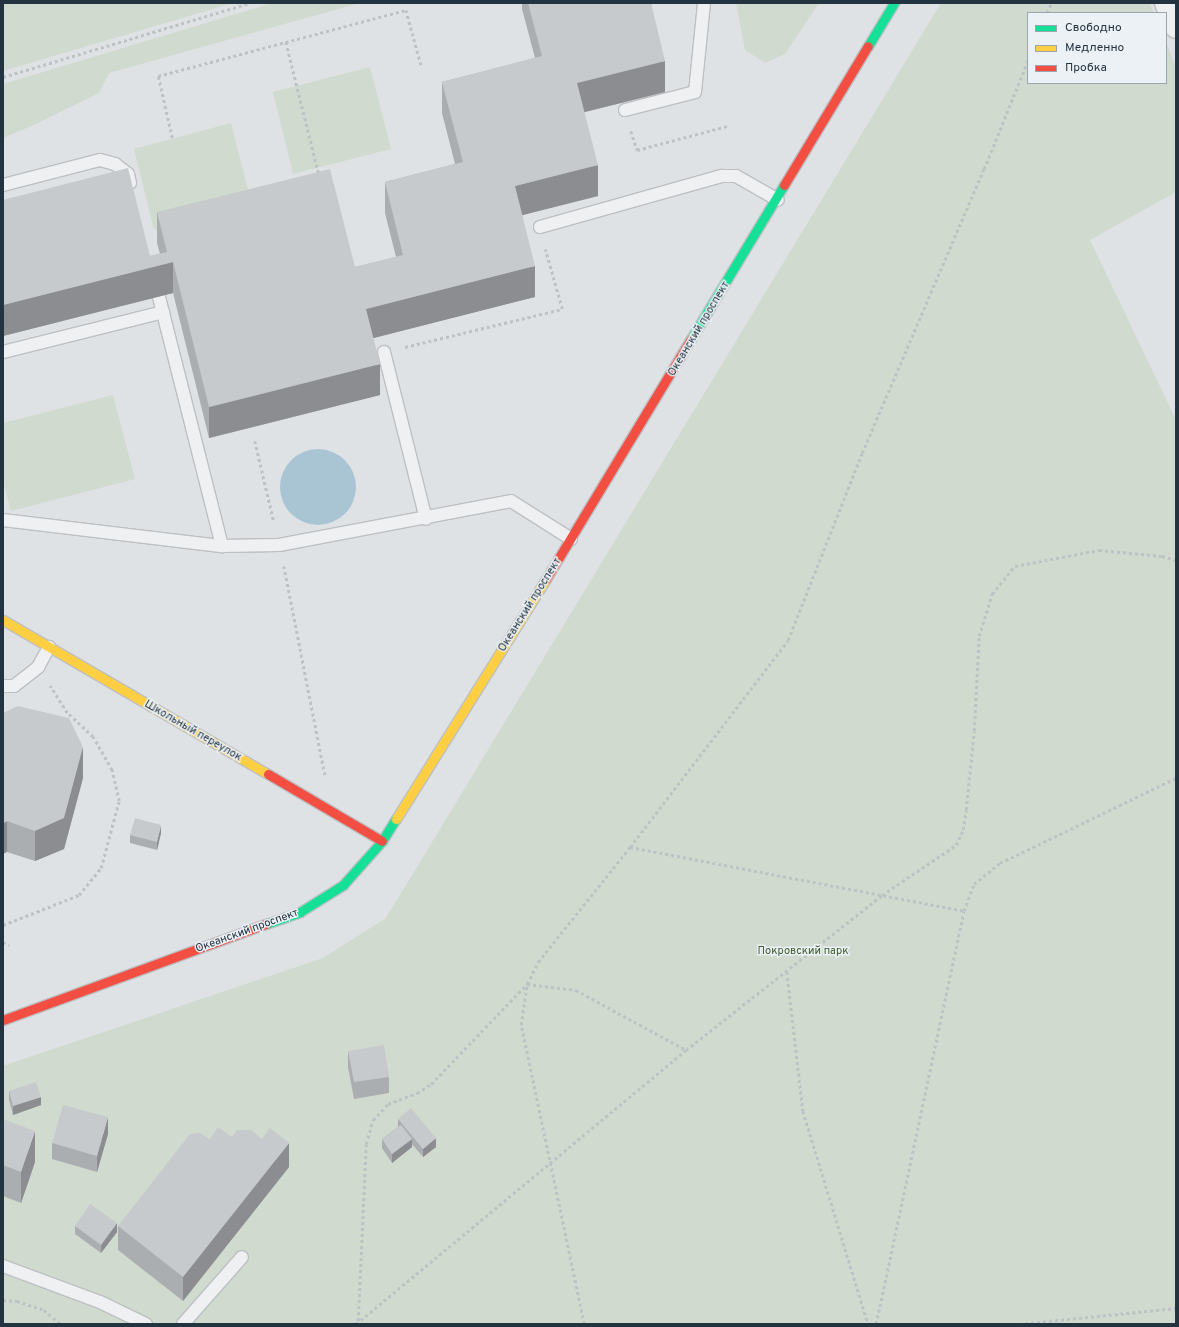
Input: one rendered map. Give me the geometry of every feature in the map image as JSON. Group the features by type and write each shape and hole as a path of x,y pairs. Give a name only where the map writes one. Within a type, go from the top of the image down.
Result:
{"main road":[{"name":"Океанский проспект","path":"3,1020 300,912 343,885 382,841 571,539 778,200 894,3"},
{"name":"Школьный переулок","path":"3,620 382,841"}],"street":[{"path":"1166,3 1176,27"}],"lane":[{"path":"626,110 695,92 704,3"},
{"path":"3,185 100,160 115,164 128,174 134,196"},
{"path":"540,227 722,176 736,176 778,200"},
{"path":"159,297 222,546"},
{"path":"3,352 163,312"},
{"path":"384,352 426,519"},
{"path":"3,520 222,546 279,545 426,519 511,501 571,539"},
{"path":"3,686 14,686 38,667 49,647"},
{"path":"183,1324 242,1257"},
{"path":"3,1266 100,1302 146,1324"}],"path":[{"path":"3,77 250,3"},
{"path":"172,138 158,76 406,10 422,68"},
{"path":"286,42 320,178"},
{"path":"357,1323 366,1144 373,1120 388,1104 417,1093 431,1084 527,984 538,962 630,847 788,640 862,453 984,169 1027,62"},
{"path":"637,150 727,126"},
{"path":"384,352 562,309 540,227"},
{"path":"357,1323 686,1050 787,972 882,895 956,845 963,830 974,732 979,636 992,594 1015,566 1099,550 1162,556 1176,560"},
{"path":"295,615 314,725 328,781"},
{"path":"3,926 79,895 101,868 119,801 112,770 93,737 67,713 38,667"},
{"path":"876,1324 964,911 974,884 1000,864 1176,778"},
{"path":"630,847 964,911"},
{"path":"3,942 9,945"},
{"path":"787,972 803,1111 868,1324"},
{"path":"527,984 576,990 686,1050"},
{"path":"527,984 521,1025 548,1164 584,1324"},
{"path":"3,1300 17,1301 44,1310 60,1324"},
{"path":"1019,1324 1176,1308"}],"green space":[{"path":"3,3 233,3 3,71"},
{"path":"273,3 360,3 109,73 99,93 34,125 3,138 3,84"},
{"path":"736,3 819,3 785,54 765,63 745,50"},
{"name":"Покровский парк","path":"941,3 1150,3 1154,12 1027,12 1027,84 1167,84 1167,44 1176,67 1176,192 1090,240 1176,420 1176,1324 3,1324 3,1066 323,958 386,918"},
{"path":"370,67 391,149 293,174 273,92"},
{"path":"231,123 252,205 154,230 134,149"},
{"path":"113,395 135,479 11,511 3,481 3,423"}],"water":[{"path":"318,449 333,452 345,460 353,472 356,487 353,502 345,514 333,522 318,525 303,522 291,514 283,502 280,487 283,472 291,460 303,452"}],"building":[{"path":"528,3 651,3 665,61 577,83 598,165 515,186 535,266 366,309 380,364 209,407 173,262 3,305 3,200 128,168 150,256 167,252 157,212 330,169 355,267 403,255 385,182 463,162 442,82 542,56"},
{"path":"18,706 69,718 83,747 64,818 35,831 7,821 3,823 3,713"},
{"path":"135,818 161,825 157,842 130,835"},
{"path":"384,1045 389,1077 354,1082 348,1051"},
{"path":"36,1082 41,1097 13,1106 9,1091"},
{"path":"63,1105 108,1117 97,1156 52,1143"},
{"path":"411,1108 436,1138 423,1149 398,1119"},
{"path":"3,1119 35,1131 21,1172 3,1165"},
{"path":"401,1125 412,1139 392,1154 382,1139"},
{"path":"218,1127 232,1137 237,1130 251,1130 262,1139 270,1128 289,1143 183,1277 118,1226 190,1134 200,1133 210,1139"},
{"path":"90,1204 117,1223 101,1245 75,1226"}],"traffic: fast":[{"path":"868,46 894,3"},
{"path":"691,339 784,185"},
{"path":"266,924 300,912 343,885 382,841 396,819"}],"traffic: slow":[{"path":"396,819 546,579"},
{"path":"3,620 268,774"}],"traffic: jam":[{"path":"784,185 868,46"},
{"path":"546,579 691,339"},
{"path":"268,774 382,841"},
{"path":"3,1020 266,924"}]}
